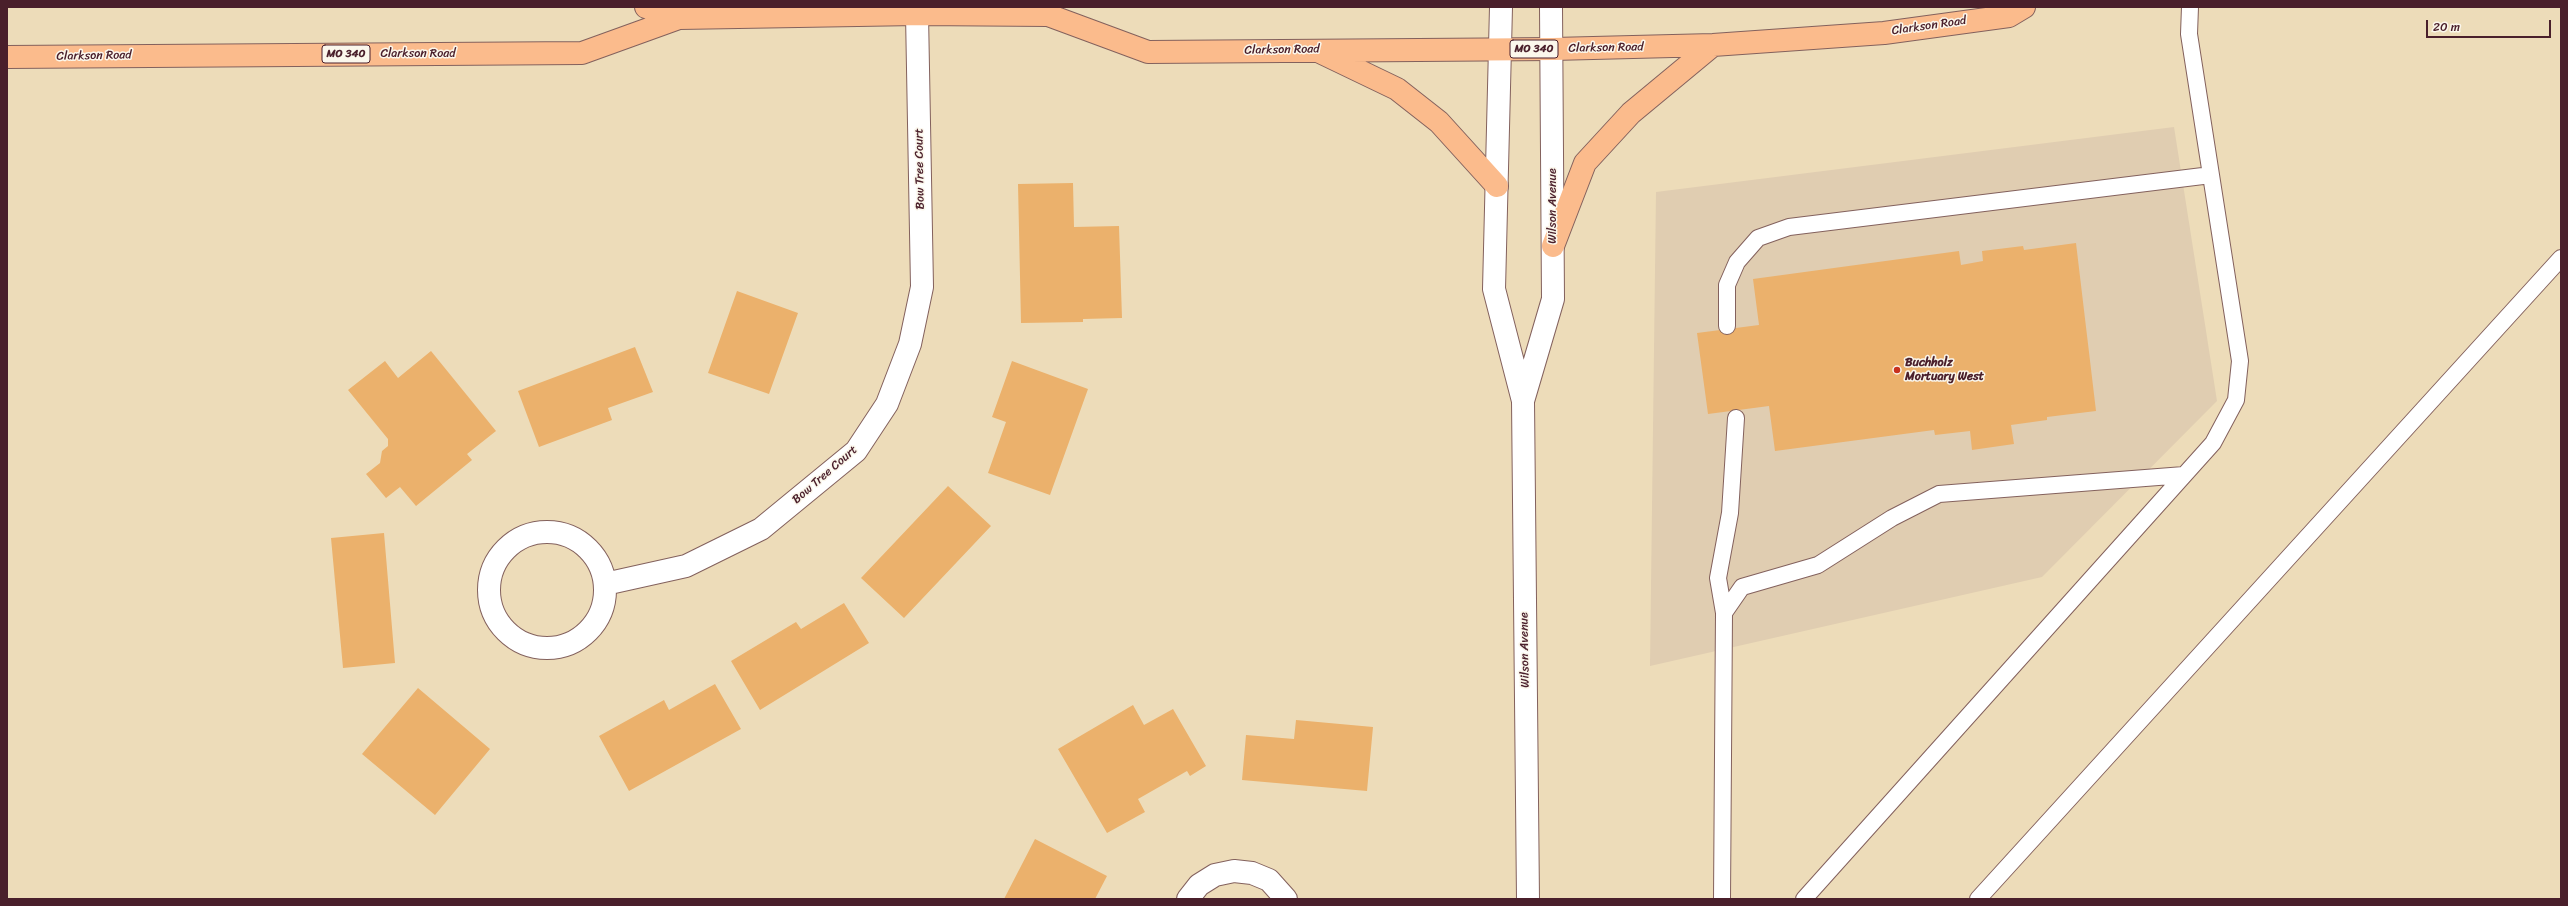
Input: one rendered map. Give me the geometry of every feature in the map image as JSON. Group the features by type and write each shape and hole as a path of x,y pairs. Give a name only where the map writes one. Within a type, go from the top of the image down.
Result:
{"main road":[{"name":"Clarkson Road","path":"646,7 679,18"},
{"name":"Clarkson Road","path":"1048,16 1070,7"},
{"name":"Clarkson Road","path":"7,57 582,53 679,18 917,14 1048,16 1148,52 1553,49 1713,45 1884,33 2008,16 2024,7"},
{"path":"1553,246 1585,163 1631,114 1713,45"},
{"path":"1315,50 1397,89 1439,122 1497,186"}],"street":[{"name":"Wilson Avenue","path":"1501,7 1494,289 1523,401 1528,899"},
{"name":"Wilson Avenue","path":"1523,401 1553,299 1553,49 1551,7"},
{"name":"Bow Tree Court","path":"605,584 686,566 761,529 856,451 886,404 910,344 922,287 917,14"},
{"path":"533,533 560,534 572,538 588,549 600,565 605,584 604,604 597,620 584,635 574,641 551,648 532,646 515,639 501,627 492,610 488,592 491,572 501,554 515,541 533,533"},
{"path":"1188,899 1199,885 1215,875 1234,870 1252,873 1269,880 1286,899"}],"lane":[{"path":"1804,899 2213,443 2236,400 2240,361 2190,34 2190,7"},
{"path":"1727,326 1727,285 1737,262 1758,238 1789,227 2211,175"},
{"path":"1978,899 2561,258"},
{"path":"1722,899 1724,613 1718,578 1730,513 1736,418"},
{"path":"1724,613 1742,586 1818,565 1892,518 1939,494 2184,475"}],"shaded area":[{"path":"2174,127 2217,401 2042,577 1650,666 1656,192"}],"building":[{"path":"1073,183 1074,227 1119,226 1122,318 1083,319 1083,322 1021,323 1018,184"},
{"name":"Buchholz Mortuary West","path":"2076,243 2096,411 2047,417 2047,420 2011,425 2014,444 1972,450 1970,431 1935,435 1934,430 1775,451 1769,406 1708,414 1697,333 1759,325 1753,279 1959,251 1961,265 1983,261 1982,251 2023,246 2024,250"},
{"path":"737,291 798,313 769,394 708,373"},
{"path":"635,347 653,392 608,408 612,420 539,447 518,391"},
{"path":"431,351 496,431 467,454 472,460 416,506 400,487 386,498 366,474 380,463 382,451 388,446 388,439 348,390 385,361 398,378"},
{"path":"1012,361 1088,389 1050,495 988,473 1006,422 992,417"},
{"path":"948,486 991,526 904,618 861,578"},
{"path":"384,533 395,663 343,668 331,538"},
{"path":"844,603 869,643 760,710 731,661 796,622 801,629"},
{"path":"715,684 741,729 629,791 599,736 664,700 669,710"},
{"path":"418,688 490,749 435,815 362,754"},
{"path":"1133,705 1144,725 1173,709 1206,766 1190,776 1187,771 1138,799 1145,812 1107,833 1058,749"},
{"path":"1296,720 1373,727 1367,791 1242,780 1246,735 1294,739"},
{"path":"1035,839 1107,876 1095,899 1004,899"}],"place":[{"name":"Buchholz Mortuary West","path":"1897,370"}]}
